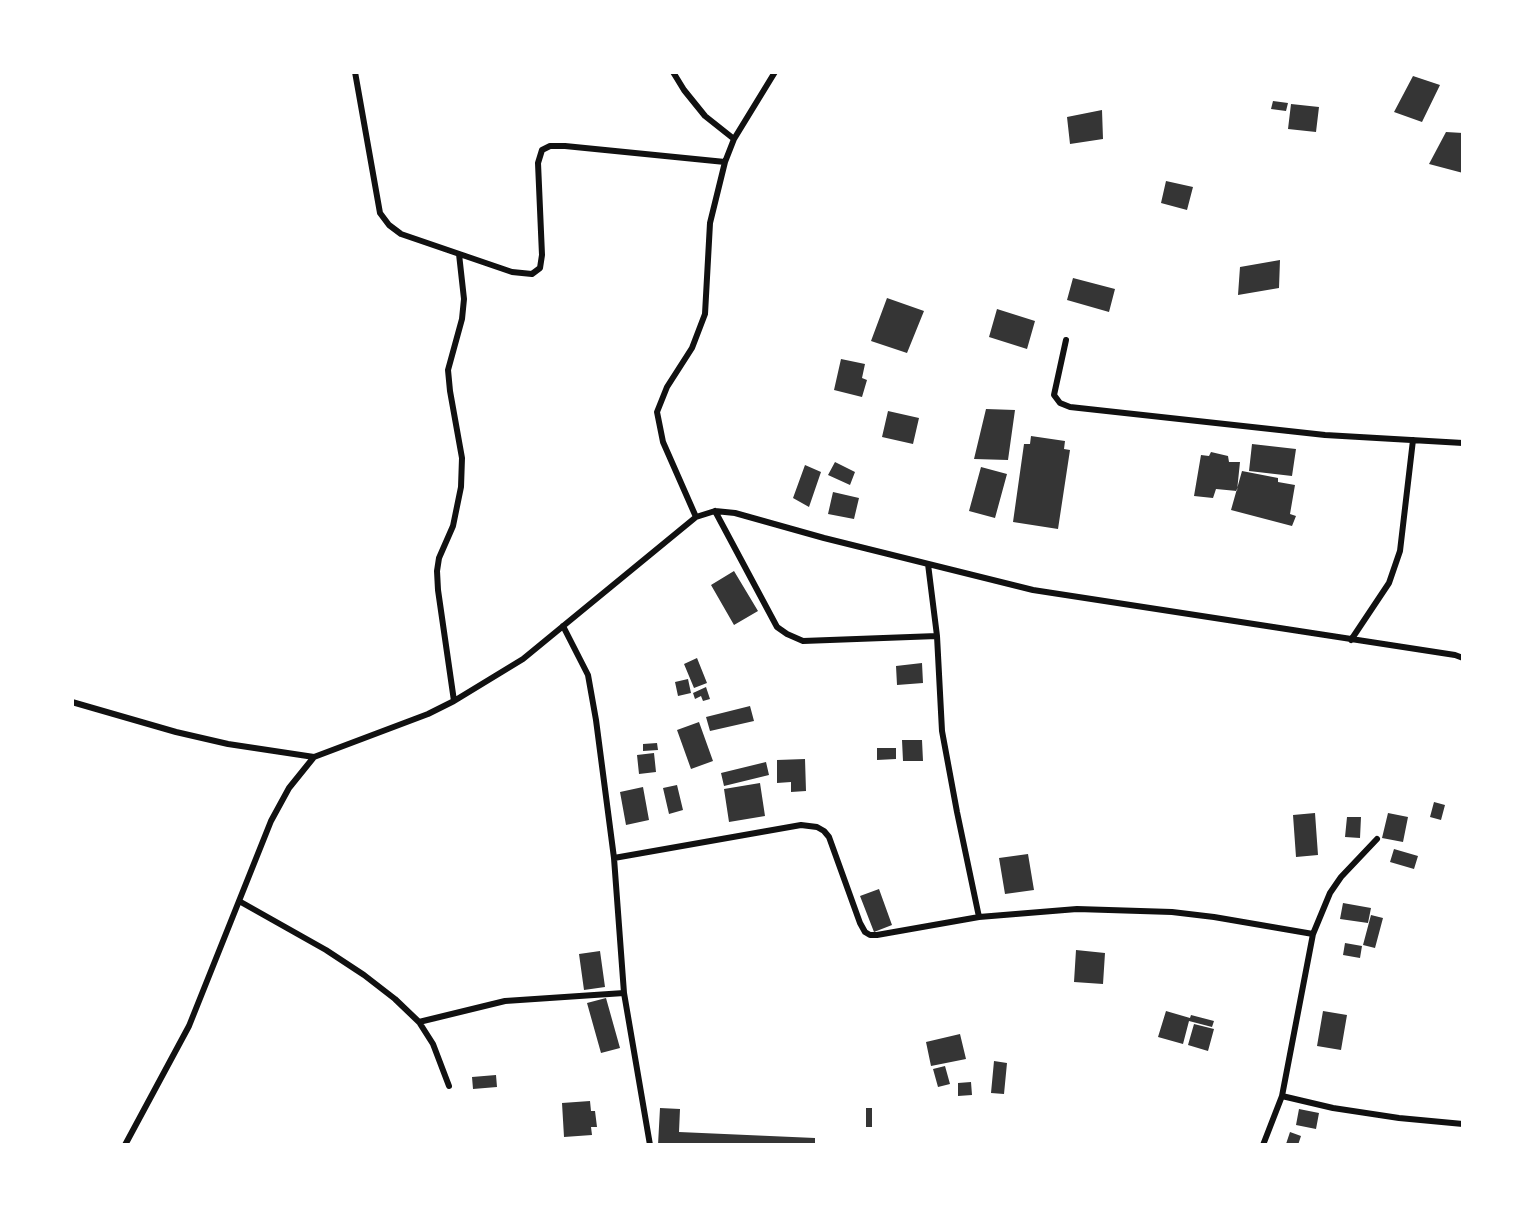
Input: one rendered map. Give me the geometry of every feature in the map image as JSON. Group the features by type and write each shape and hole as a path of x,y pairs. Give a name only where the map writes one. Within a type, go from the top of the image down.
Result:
{"street":[{"path":"356,72 380,213 389,225 401,234 512,272 532,274 540,268 543,255 538,163 542,150 550,146 565,146 725,162"},
{"path":"673,72 705,116 734,139"},
{"path":"696,517 663,442 657,412 667,387 692,348 705,314 710,223 725,162 734,139 775,72"},
{"path":"454,701 437,571 439,558 453,526 461,487 462,458 448,370 462,319 464,299 459,254"},
{"path":"1066,340 1054,394 1060,403 1070,407 1325,435 1463,442"},
{"path":"1351,640 1389,583 1400,552 1413,440"},
{"path":"715,512 777,627 787,634 803,641 938,636"},
{"path":"72,702 228,744 314,757 428,714 523,659 696,517 715,512 735,513 824,538 1033,590 1463,658"},
{"path":"928,564 938,636 942,731 979,917"},
{"path":"563,626 588,675 596,720 614,858 624,993 650,1145"},
{"path":"125,1145 189,1026 271,821 289,788 314,757"},
{"path":"614,858 801,825 817,827 829,837 860,923 865,932 870,935 979,917 1077,909 1172,912 1313,934"},
{"path":"1263,1145 1282,1096 1313,934 1330,893 1341,877 1377,839"},
{"path":"239,901 326,950 395,999 419,1022 433,1044 449,1086"},
{"path":"419,1022 505,1001 624,993"},
{"path":"1282,1096 1333,1108 1399,1118 1463,1124"}],"building":[{"path":"1413,76 1440,85 1422,122 1394,112"},
{"path":"1273,101 1288,103 1286,111 1271,109"},
{"path":"1291,104 1319,107 1316,132 1288,129"},
{"path":"1102,110 1103,139 1070,144 1067,117"},
{"path":"1446,132 1463,133 1463,173 1429,164"},
{"path":"1166,181 1193,187 1187,210 1161,203"},
{"path":"1280,260 1279,288 1238,295 1240,267"},
{"path":"1073,278 1115,289 1109,312 1067,300"},
{"path":"887,298 924,311 907,353 871,341"},
{"path":"997,309 1035,321 1027,349 989,337"},
{"path":"841,359 865,364 862,378 867,380 862,397 834,390"},
{"path":"986,409 1015,410 1008,460 974,459"},
{"path":"888,411 919,418 913,444 882,437"},
{"path":"1031,436 1065,441 1064,449 1070,450 1058,529 1013,522 1024,444 1030,444"},
{"path":"1252,444 1296,449 1292,476 1249,471"},
{"path":"1211,452 1228,456 1229,462 1240,462 1237,491 1216,489 1213,498 1194,496 1201,455 1209,456"},
{"path":"835,462 855,472 850,485 828,475"},
{"path":"805,465 821,472 809,507 793,498"},
{"path":"981,467 1007,474 995,518 969,511"},
{"path":"1242,471 1278,478 1278,482 1295,485 1290,514 1296,516 1292,526 1231,510"},
{"path":"833,492 859,498 854,519 828,514"},
{"path":"734,571 758,611 734,625 711,585"},
{"path":"697,658 707,683 694,688 684,664"},
{"path":"922,663 923,683 897,685 896,666"},
{"path":"688,679 691,693 678,696 675,682"},
{"path":"706,687 710,699 703,701 701,696 695,699 693,693"},
{"path":"750,706 754,721 710,731 706,717"},
{"path":"699,722 713,761 691,769 677,730"},
{"path":"902,740 922,740 923,761 903,761"},
{"path":"657,743 658,750 643,751 643,744"},
{"path":"877,748 896,748 896,759 877,760"},
{"path":"654,753 656,772 639,774 637,755"},
{"path":"805,759 806,791 791,792 791,782 777,783 777,760"},
{"path":"766,762 769,775 724,786 721,773"},
{"path":"760,783 765,816 729,822 724,789"},
{"path":"677,785 683,810 669,814 663,788"},
{"path":"643,787 649,820 626,825 620,792"},
{"path":"1434,802 1445,805 1441,820 1430,817"},
{"path":"1315,813 1318,855 1296,857 1293,815"},
{"path":"1388,813 1408,817 1403,842 1382,838"},
{"path":"1347,817 1361,817 1360,838 1345,837"},
{"path":"1394,849 1418,856 1414,869 1390,862"},
{"path":"1028,854 1034,890 1005,894 999,858"},
{"path":"879,889 892,925 874,932 860,896"},
{"path":"1343,903 1371,908 1368,923 1340,919"},
{"path":"1371,915 1383,918 1375,948 1363,945"},
{"path":"1345,943 1362,946 1360,958 1343,955"},
{"path":"1076,950 1105,953 1103,984 1074,982"},
{"path":"600,951 605,987 584,990 579,954"},
{"path":"606,998 620,1048 601,1053 587,1003"},
{"path":"1166,1011 1190,1018 1191,1015 1214,1021 1212,1027 1189,1021 1183,1044 1158,1037"},
{"path":"1323,1011 1347,1015 1341,1050 1317,1046"},
{"path":"1194,1024 1214,1029 1208,1051 1188,1045"},
{"path":"960,1034 966,1059 931,1066 926,1042"},
{"path":"994,1061 1007,1063 1004,1094 991,1093"},
{"path":"945,1066 950,1084 938,1087 933,1069"},
{"path":"496,1075 497,1087 473,1089 472,1077"},
{"path":"971,1082 972,1095 958,1096 958,1083"},
{"path":"590,1101 591,1111 595,1111 597,1127 591,1127 592,1135 564,1137 562,1103"},
{"path":"660,1108 680,1109 679,1132 815,1138 815,1145 658,1145"},
{"path":"866,1108 872,1108 872,1127 866,1127"},
{"path":"1299,1109 1319,1113 1316,1129 1296,1125"},
{"path":"1290,1132 1301,1136 1298,1145 1286,1144"}]}
